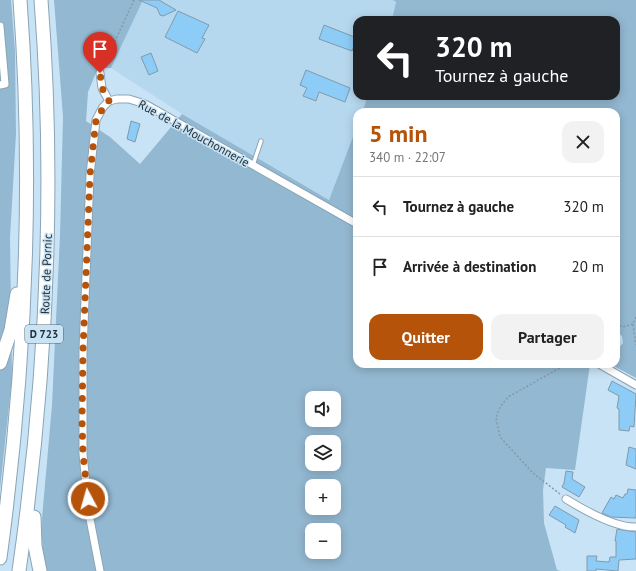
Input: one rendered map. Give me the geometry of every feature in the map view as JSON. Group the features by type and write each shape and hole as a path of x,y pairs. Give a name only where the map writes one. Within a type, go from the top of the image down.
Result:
{"highway":[{"name":"Route de Pornic","path":"0,558 18,404 25,276 26,124 20,0"},
{"name":"Route de Pornic","path":"20,571 32,477 43,353 47,257 47,115 41,0"},
{"path":"0,363 12,330 17,292 25,276"},
{"path":"32,477 37,497 34,532 40,571"}],"street":[{"path":"0,26 5,84 0,85"},
{"path":"100,73 102,88 109,101 96,120 90,175 83,350 83,454 89,514 100,571"},
{"name":"Rue de la Mouchonnerie","path":"109,101 116,98 129,99 145,104 353,222"},
{"path":"606,368 636,385"},
{"path":"566,499 616,524 636,528"}],"lane":[{"path":"253,165 261,141"}],"path":[{"path":"100,73 134,0"},
{"path":"636,317 633,324 636,345"},
{"path":"620,326 623,327 633,324"},
{"path":"560,368 508,396 500,407 496,418 500,437 533,473 566,499"}],"shaded area":[{"path":"0,0 11,0 15,51 16,134 10,238 12,377 0,489"},
{"path":"54,0 143,0 111,68 98,68 88,92 86,121 110,137 140,164 182,114 329,200 353,137 353,368 589,368 575,470 546,468 543,490 544,523 557,570 561,571 45,571 41,530 52,405 60,235 63,117"},
{"path":"143,0 393,0 396,2 393,16 353,16 353,100 366,100 364,108 353,108 353,137 329,200 182,114 111,68"},
{"path":"393,0 636,0 636,378 617,368 620,368 620,346 623,343 622,336 620,334 620,108 364,108 366,100 620,100 620,16 393,16 396,2"}],"building":[{"path":"139,0 159,0 176,10 163,16 160,15 157,8"},
{"path":"178,11 209,25 202,38 205,39 197,53 165,37"},
{"path":"324,25 353,36 353,48 352,51 319,39"},
{"path":"151,53 158,71 149,75 141,57"},
{"path":"306,70 350,88 345,102 319,92 316,101 303,96 307,88 300,85"},
{"path":"131,121 140,124 135,142 127,139"},
{"path":"612,381 636,394 634,427 630,426 629,431 619,430 619,409 617,408 619,396 608,390"},
{"path":"629,447 636,449 636,469 626,465"},
{"path":"566,471 573,472 572,479 585,487 579,497 562,487"},
{"path":"628,489 636,490 636,518 611,517 602,513 611,497 614,499 616,495 623,498 625,494 627,494"},
{"path":"555,506 579,520 575,533 565,527 566,525 549,515"},
{"path":"617,529 636,532 636,559 619,560 618,571 596,569 596,571 587,571 587,556 597,556 596,561 609,562 610,557 616,557 615,541"}],"route":[{"path":"88,499 83,454 82,420 83,350 90,175 96,120 109,101 102,88 100,73"}]}
